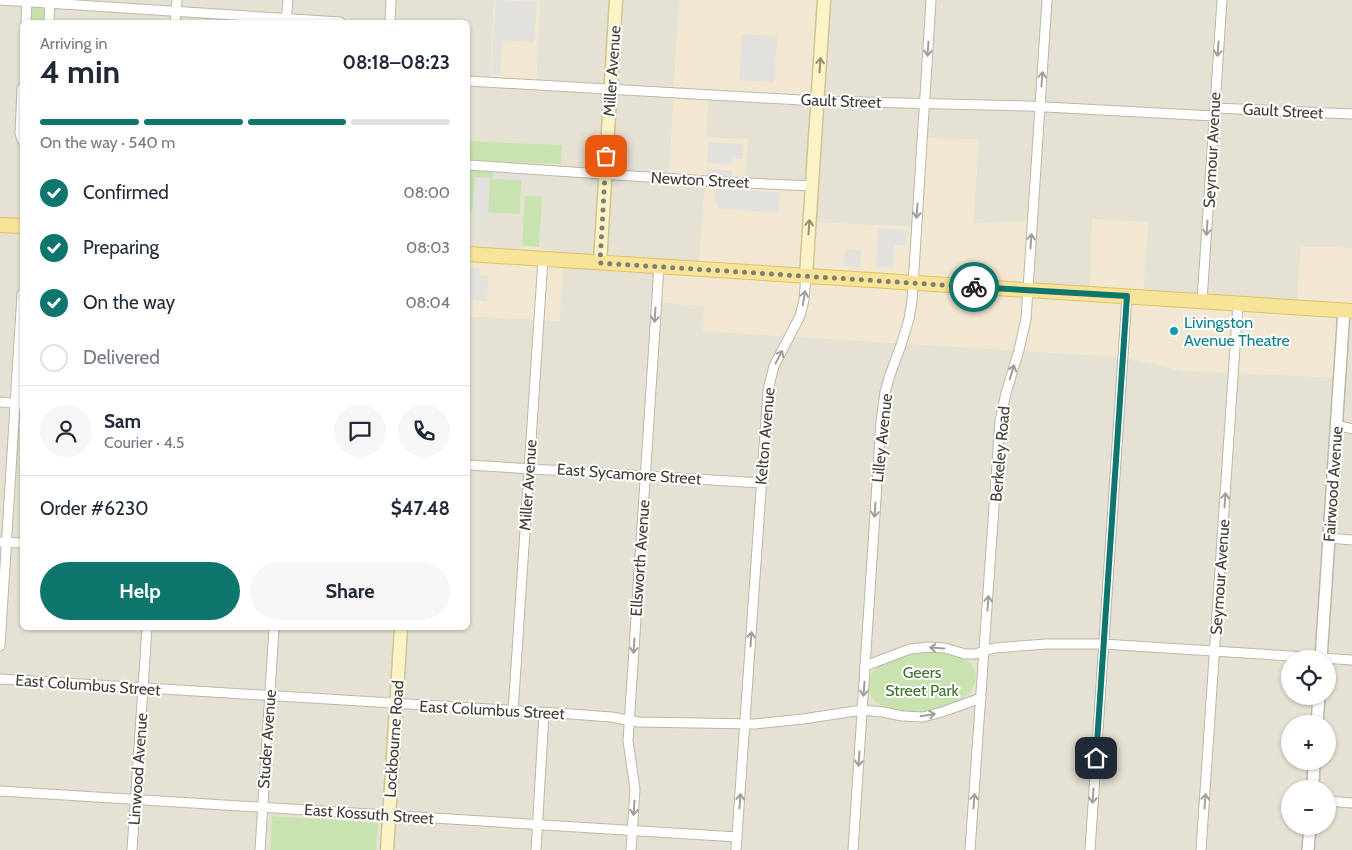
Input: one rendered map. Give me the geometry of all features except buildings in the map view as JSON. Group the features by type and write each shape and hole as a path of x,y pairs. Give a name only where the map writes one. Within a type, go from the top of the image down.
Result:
{"main road":[{"name":"Miller Avenue","path":"600,263 616,0"},
{"name":"Kelton Avenue","path":"806,276 824,0"},
{"path":"0,225 20,226"},
{"path":"470,254 1348,310"},
{"name":"Lockbourne Road","path":"387,850 401,630"}],"street":[{"path":"0,0 50,2 275,20"},
{"path":"175,20 177,0"},
{"path":"287,20 288,0"},
{"path":"390,20 391,0"},
{"name":"Lilley Avenue","path":"853,850 883,403 890,375 909,319 912,302 931,0"},
{"name":"Berkeley Road","path":"970,850 1000,421 1023,333 1027,304 1047,0"},
{"name":"Seymour Avenue","path":"1202,301 1222,0"},
{"path":"26,20 27,1"},
{"path":"49,20 50,2"},
{"name":"Gault Street","path":"470,81 818,101 1352,114"},
{"name":"Newton Street","path":"470,165 812,186"},
{"name":"Miller Avenue","path":"513,712 543,259"},
{"name":"Ellsworth Avenue","path":"631,850 635,789 628,747 629,721 659,266"},
{"name":"Kelton Avenue","path":"736,850 768,390 774,366 800,316 805,294 806,276"},
{"path":"1090,850 1127,296"},
{"name":"Seymour Avenue","path":"1201,850 1238,303"},
{"name":"Fairwood Avenue","path":"1322,650 1337,425 1348,310"},
{"path":"0,646 3,542 19,404 20,367"},
{"path":"0,402 19,404"},
{"path":"1337,425 1352,424"},
{"path":"1337,425 1352,429"},
{"name":"East Sycamore Street","path":"470,465 761,483"},
{"path":"1330,538 1352,540"},
{"path":"3,542 20,543"},
{"name":"Linwood Avenue","path":"132,850 147,630"},
{"name":"Studer Avenue","path":"260,850 274,630"},
{"path":"865,666 910,649 928,647 945,648 965,654 975,654 1004,646 1103,644 1281,655"},
{"path":"1336,659 1352,660"},
{"name":"East Columbus Street","path":"0,679 611,717 629,721 745,724 789,721 862,710 923,717 981,698"},
{"path":"536,850 544,714"},
{"name":"East Kossuth Street","path":"0,791 737,837"},
{"path":"1336,802 1352,803"},
{"path":"1308,850 1309,835"}],"shaded area":[{"path":"0,0 494,0 490,82 536,84 540,0 679,0 669,178 705,180 699,268 655,302 705,306 703,331 1123,357 1184,371 1346,319 1352,311 1352,850 376,850 377,823 272,816 270,850 0,850"},
{"path":"494,0 540,0 536,84 490,82"},
{"path":"496,0 537,2 534,42 502,40 500,75 491,74"},
{"path":"679,0 823,0 818,102 708,95 706,137 748,139 745,183 811,186 809,222 915,227 921,138 979,139 973,223 1033,221 1028,288 1090,292 1092,219 1148,222 1143,296 1297,305 1301,247 1352,248 1352,311 1346,319 1341,378 1184,371 1123,357 703,331 704,306 655,302 658,265 699,268 705,180 669,178"},
{"path":"823,0 1352,0 1352,248 1301,247 1297,305 1143,296 1148,223 1093,219 1090,292 1028,288 973,223 979,140 916,227 808,222 745,183 706,137 708,95"},
{"path":"742,34 777,36 774,82 739,80"},
{"path":"708,142 743,144 742,159 733,159 732,164 707,163"},
{"path":"707,169 732,171 731,178 706,177"},
{"path":"493,170 529,172 528,180 493,179"},
{"path":"475,177 490,178 488,216 472,215"},
{"path":"715,188 780,193 779,213 718,208 718,203 714,203"},
{"path":"878,228 907,230 906,245 894,245 893,268 876,267"},
{"path":"522,246 539,247 564,259 560,321 470,316 470,253 513,255"},
{"path":"845,249 861,250 860,267 844,266"},
{"path":"470,267 480,268 480,275 488,276 487,301 471,300 470,312"}],"green space":[{"path":"28,0 48,0 47,20 27,20"},
{"path":"470,141 562,145 561,164 522,163 520,214 470,212"},
{"path":"525,196 542,197 539,247 522,246"},
{"name":"Geers Street Park","path":"914,651 945,651 963,657 975,673 974,686 969,693 958,701 931,710 916,712 894,710 877,703 871,696 869,689 869,680 872,674 884,663"},
{"path":"272,816 378,823 376,850 270,850"}],"way so far":[{"path":"606,156 600,263 974,287"}],"place":[{"name":"Livingston Avenue Theatre","path":"1174,331"}],"route":[{"path":"974,287 1127,296 1096,758"}]}
